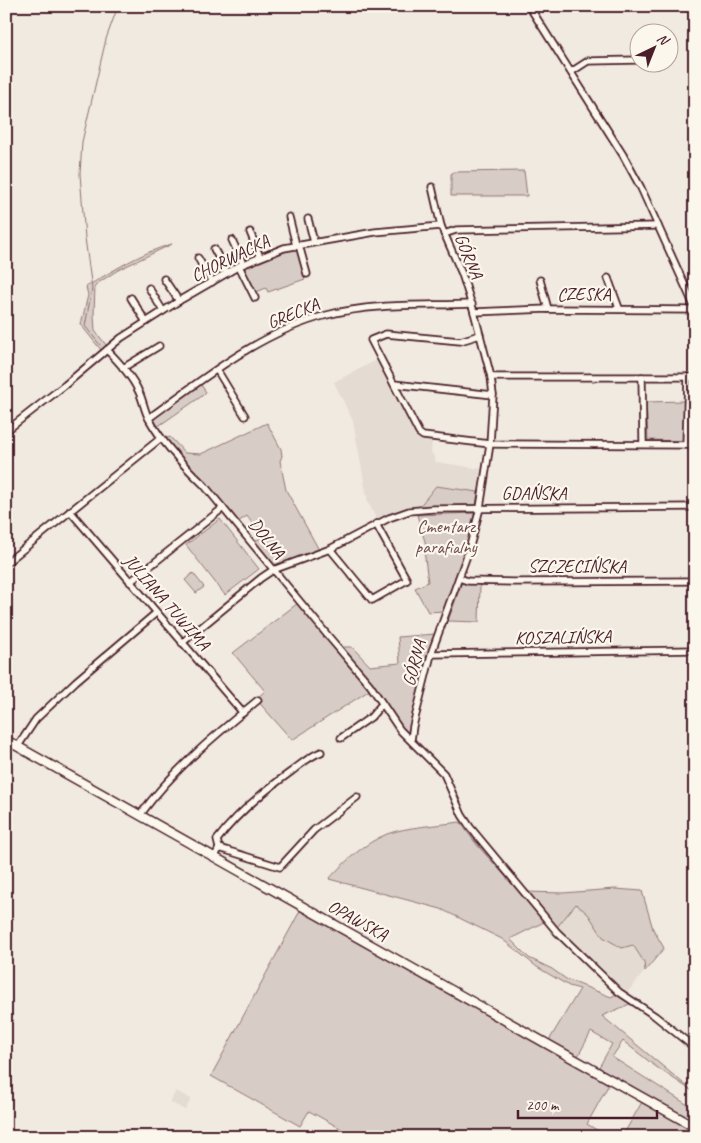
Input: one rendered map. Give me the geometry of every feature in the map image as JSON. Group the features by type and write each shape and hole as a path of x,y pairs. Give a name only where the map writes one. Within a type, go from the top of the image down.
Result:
{"main road":[{"name":"OPAWSKA","path":"6,740 695,1126"}],"street":[{"path":"529,6 623,155 641,188 695,309"},
{"path":"570,72 588,61 628,60"},
{"name":"GÓRNA","path":"411,740 432,654 459,578 480,508 490,444 493,395 492,377 472,304 462,274 441,226 432,187"},
{"path":"289,217 307,274"},
{"path":"308,219 314,242"},
{"name":"CHORWACKA","path":"6,432 121,338 227,273 260,257 284,248 314,242 375,232 441,226"},
{"path":"444,234 456,230 658,226"},
{"path":"250,232 260,257"},
{"path":"232,240 254,298"},
{"path":"214,249 227,273"},
{"path":"198,258 212,282"},
{"path":"608,278 620,308"},
{"path":"164,279 179,301"},
{"path":"540,280 548,309"},
{"path":"149,288 163,311"},
{"path":"131,298 146,322"},
{"name":"GRECKA","path":"149,418 245,352 284,331 326,315 373,307 472,304"},
{"name":"CZESKA","path":"474,312 620,308 695,309"},
{"path":"480,335 460,341 386,334 372,340 419,433 423,436 490,444 695,445"},
{"path":"124,368 159,346"},
{"name":"DOLNA","path":"108,350 124,368 138,390 149,418 161,438 370,685 380,706 411,740"},
{"path":"217,370 245,416"},
{"path":"492,377 695,377"},
{"path":"642,377 642,444"},
{"path":"686,445 688,377"},
{"path":"394,384 493,395"},
{"path":"6,563 161,438"},
{"name":"GDAŃSKA","path":"182,643 261,578 274,570 330,549 388,518 409,511 480,508 695,507"},
{"path":"130,582 222,508"},
{"name":"JULIANA TUWIMA","path":"70,511 242,713"},
{"path":"330,549 372,600 407,580 376,524"},
{"name":"SZCZECIŃSKA","path":"459,578 468,581 514,582 695,581"},
{"path":"18,746 36,719 76,681 156,613"},
{"name":"KOSZALIŃSKA","path":"432,654 695,650"},
{"path":"140,815 160,788 188,759 258,700"},
{"path":"341,738 371,717 380,706"},
{"path":"411,740 444,774 462,815 478,839 557,932 619,992 655,1016 695,1048"},
{"path":"215,857 219,848 217,840 228,825 272,786 313,755 321,752"},
{"path":"219,848 280,867 314,830 357,797"}],"shaded area":[{"path":"379,359 420,438 432,440 431,451 436,462 482,469 478,492 436,486 419,507 377,520 368,502 353,421 334,382"},
{"path":"576,904 588,914 603,937 633,945 644,962 645,971 625,995 557,927"},
{"path":"176,1091 191,1099 185,1110 170,1102"}],"green space":[{"path":"524,171 527,196 451,196 451,174 453,172"},
{"path":"172,244 118,270 95,285 95,331 107,346 101,350 81,325 88,295 86,287 138,257"},
{"path":"289,249 298,249 305,279 268,292 266,288 254,293 243,268"},
{"path":"201,385 206,392 202,396 157,427 151,420"},
{"path":"684,401 685,441 648,440 646,402"},
{"path":"267,423 281,449 282,456 280,461 286,490 319,550 276,565 271,564 254,542 262,537 247,516 238,522 164,439 170,437 185,453 201,454"},
{"path":"436,486 478,492 476,506 419,507"},
{"name":"Cmentarz parafialny","path":"475,513 463,556 444,611 428,612 415,588 428,582 424,550 426,545 417,515"},
{"path":"220,519 259,569 225,595 186,545"},
{"path":"193,573 204,587 196,593 185,580"},
{"path":"462,582 480,585 479,622 448,621"},
{"path":"298,603 370,690 292,740 256,699 265,691 233,653"},
{"path":"435,634 410,738 338,647 352,647 370,666 400,663 398,637"},
{"path":"460,822 477,845 546,921 510,939 529,958 552,969 566,979 611,997 618,993 632,1003 602,1016 695,1093 655,1066 623,1041 612,1057 691,1107 695,1103 695,1124 598,1069 612,1044 591,1032 577,1058 548,1042 580,989 569,986 537,967 502,939 441,909 329,879 356,853 371,842 387,834 413,828"},
{"path":"615,889 642,891 653,929 664,948 645,971 644,962 633,945 622,948 603,937 588,914 576,904 557,927 526,892 563,893"},
{"path":"301,909 609,1084 587,1124 608,1137 356,1137 309,1111 300,1126 211,1076"},
{"path":"642,1102 695,1131 695,1137 622,1137"}],"waterway":[{"path":"100,345 85,326 92,289 85,238 80,174 82,142 106,39 118,6"},
{"path":"437,646 439,640"},
{"path":"428,679 433,658"},
{"path":"375,699 379,705"},
{"path":"381,708 395,727"},
{"path":"398,732 404,738"},
{"path":"454,804 467,831 490,859"}]}
